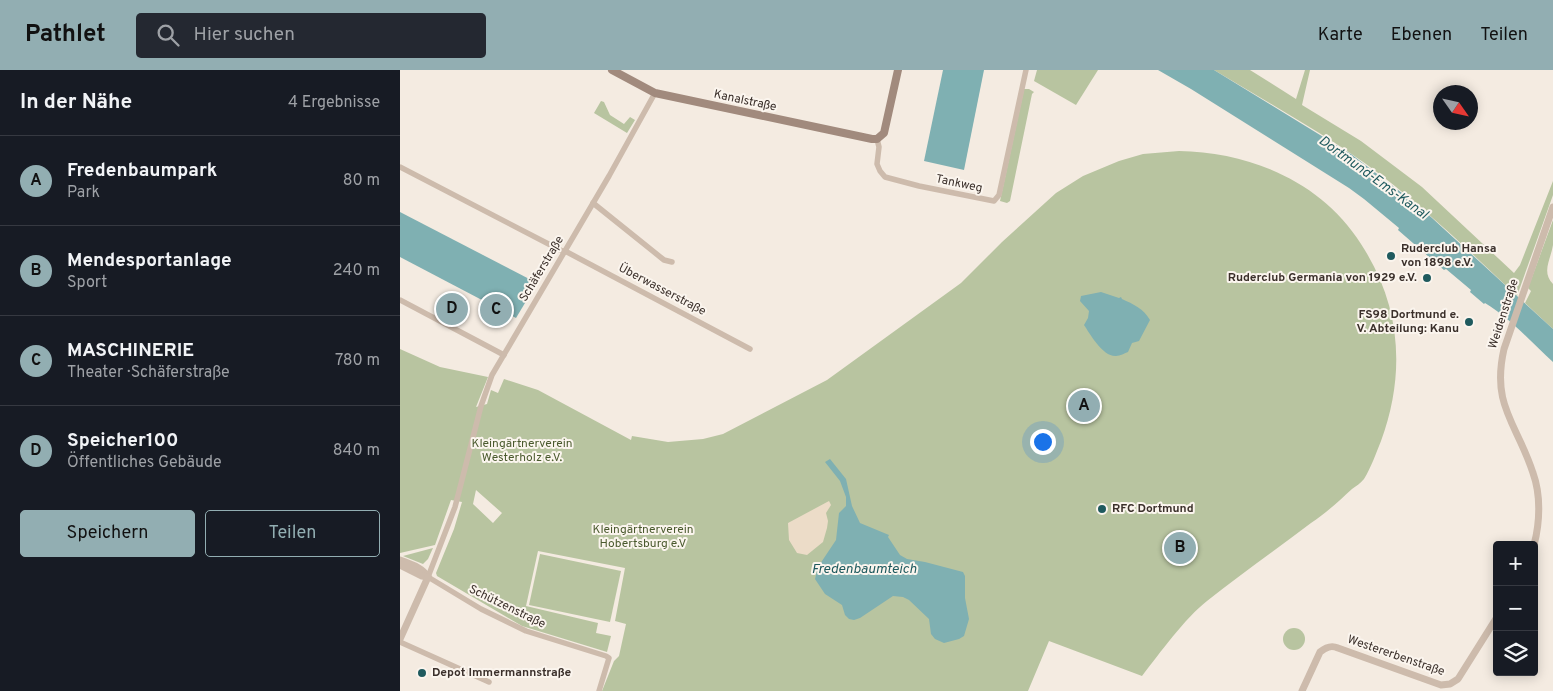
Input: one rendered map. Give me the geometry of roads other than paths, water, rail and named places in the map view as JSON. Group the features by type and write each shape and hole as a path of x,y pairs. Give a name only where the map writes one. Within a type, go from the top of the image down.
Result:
{"main road":[{"name":"Kanalstraße","path":"612,70 655,93 872,139 877,138"},
{"path":"877,138 884,133 898,70"}],"street":[{"name":"Tankweg","path":"877,138 879,147 877,164 885,176 990,202 996,201 999,195 1026,70"},
{"name":"Schäferstraße","path":"428,577 454,512 488,386 655,93"},
{"name":"Überwasserstraße","path":"400,167 750,349"},
{"path":"593,203 664,260 672,262"},
{"name":"Weidenstraße","path":"1535,541 1539,509 1534,475 1508,417 1501,388 1500,370 1507,338 1553,207"},
{"path":"400,300 504,355"},
{"name":"Schützenstraße","path":"400,560 421,569 428,577"},
{"name":"Schützenstraße","path":"400,565 428,577 481,608 526,631 606,656 609,658 598,691"},
{"path":"428,577 400,640 489,682"},
{"name":"Westererbenstraße","path":"1302,691 1320,652 1330,646 1441,685 1450,684 1458,679 1493,623"}],"water":[{"path":"943,70 984,70 964,170 924,161"},
{"name":"Dortmund-Ems-Kanal","path":"1158,70 1214,70 1351,154 1419,206 1553,329 1553,362 1512,323 1484,304 1470,292 1471,290 1446,269 1444,270 1398,230 1399,228 1364,199"},
{"path":"400,212 537,283 516,318 400,257"},
{"path":"1101,292 1121,297 1141,310 1150,320 1139,341 1132,343 1128,352 1119,356 1106,353 1093,339 1084,325 1089,311 1080,301 1081,296"},
{"name":"Fredenbaumteich","path":"830,459 846,479 852,506 860,523 889,535 888,537 900,555 907,559 963,572 969,619 964,636 944,643 935,639 931,634 929,619 909,600 903,597 893,596 854,620 849,619 845,615 842,605 825,594 815,579 818,567 836,540 839,513 846,506 846,497 840,481 825,462"}],"place":[{"name":"Ruderclub Hansa von 1898 e.V.","path":"1391,256"},
{"name":"Ruderclub Germania von 1929 e.V.","path":"1427,278"},
{"name":"Speicher100","path":"452,309"},
{"name":"MASCHINERIE","path":"496,310"},
{"name":"FS98 Dortmund e. V. Abteilung: Kanu","path":"1469,322"},
{"name":"Fredenbaumpark","path":"1084,406"},
{"name":"RFC Dortmund","path":"1102,509"},
{"name":"Mendesportanlage","path":"1180,548"},
{"name":"Depot Immermannstraße","path":"422,673"}],"park label":[{"name":"Kleingärtnerverein Westerholz e.V.","path":"522,451"},
{"name":"Kleingärtnerverein Hobertsburg e.V","path":"643,537"}]}
